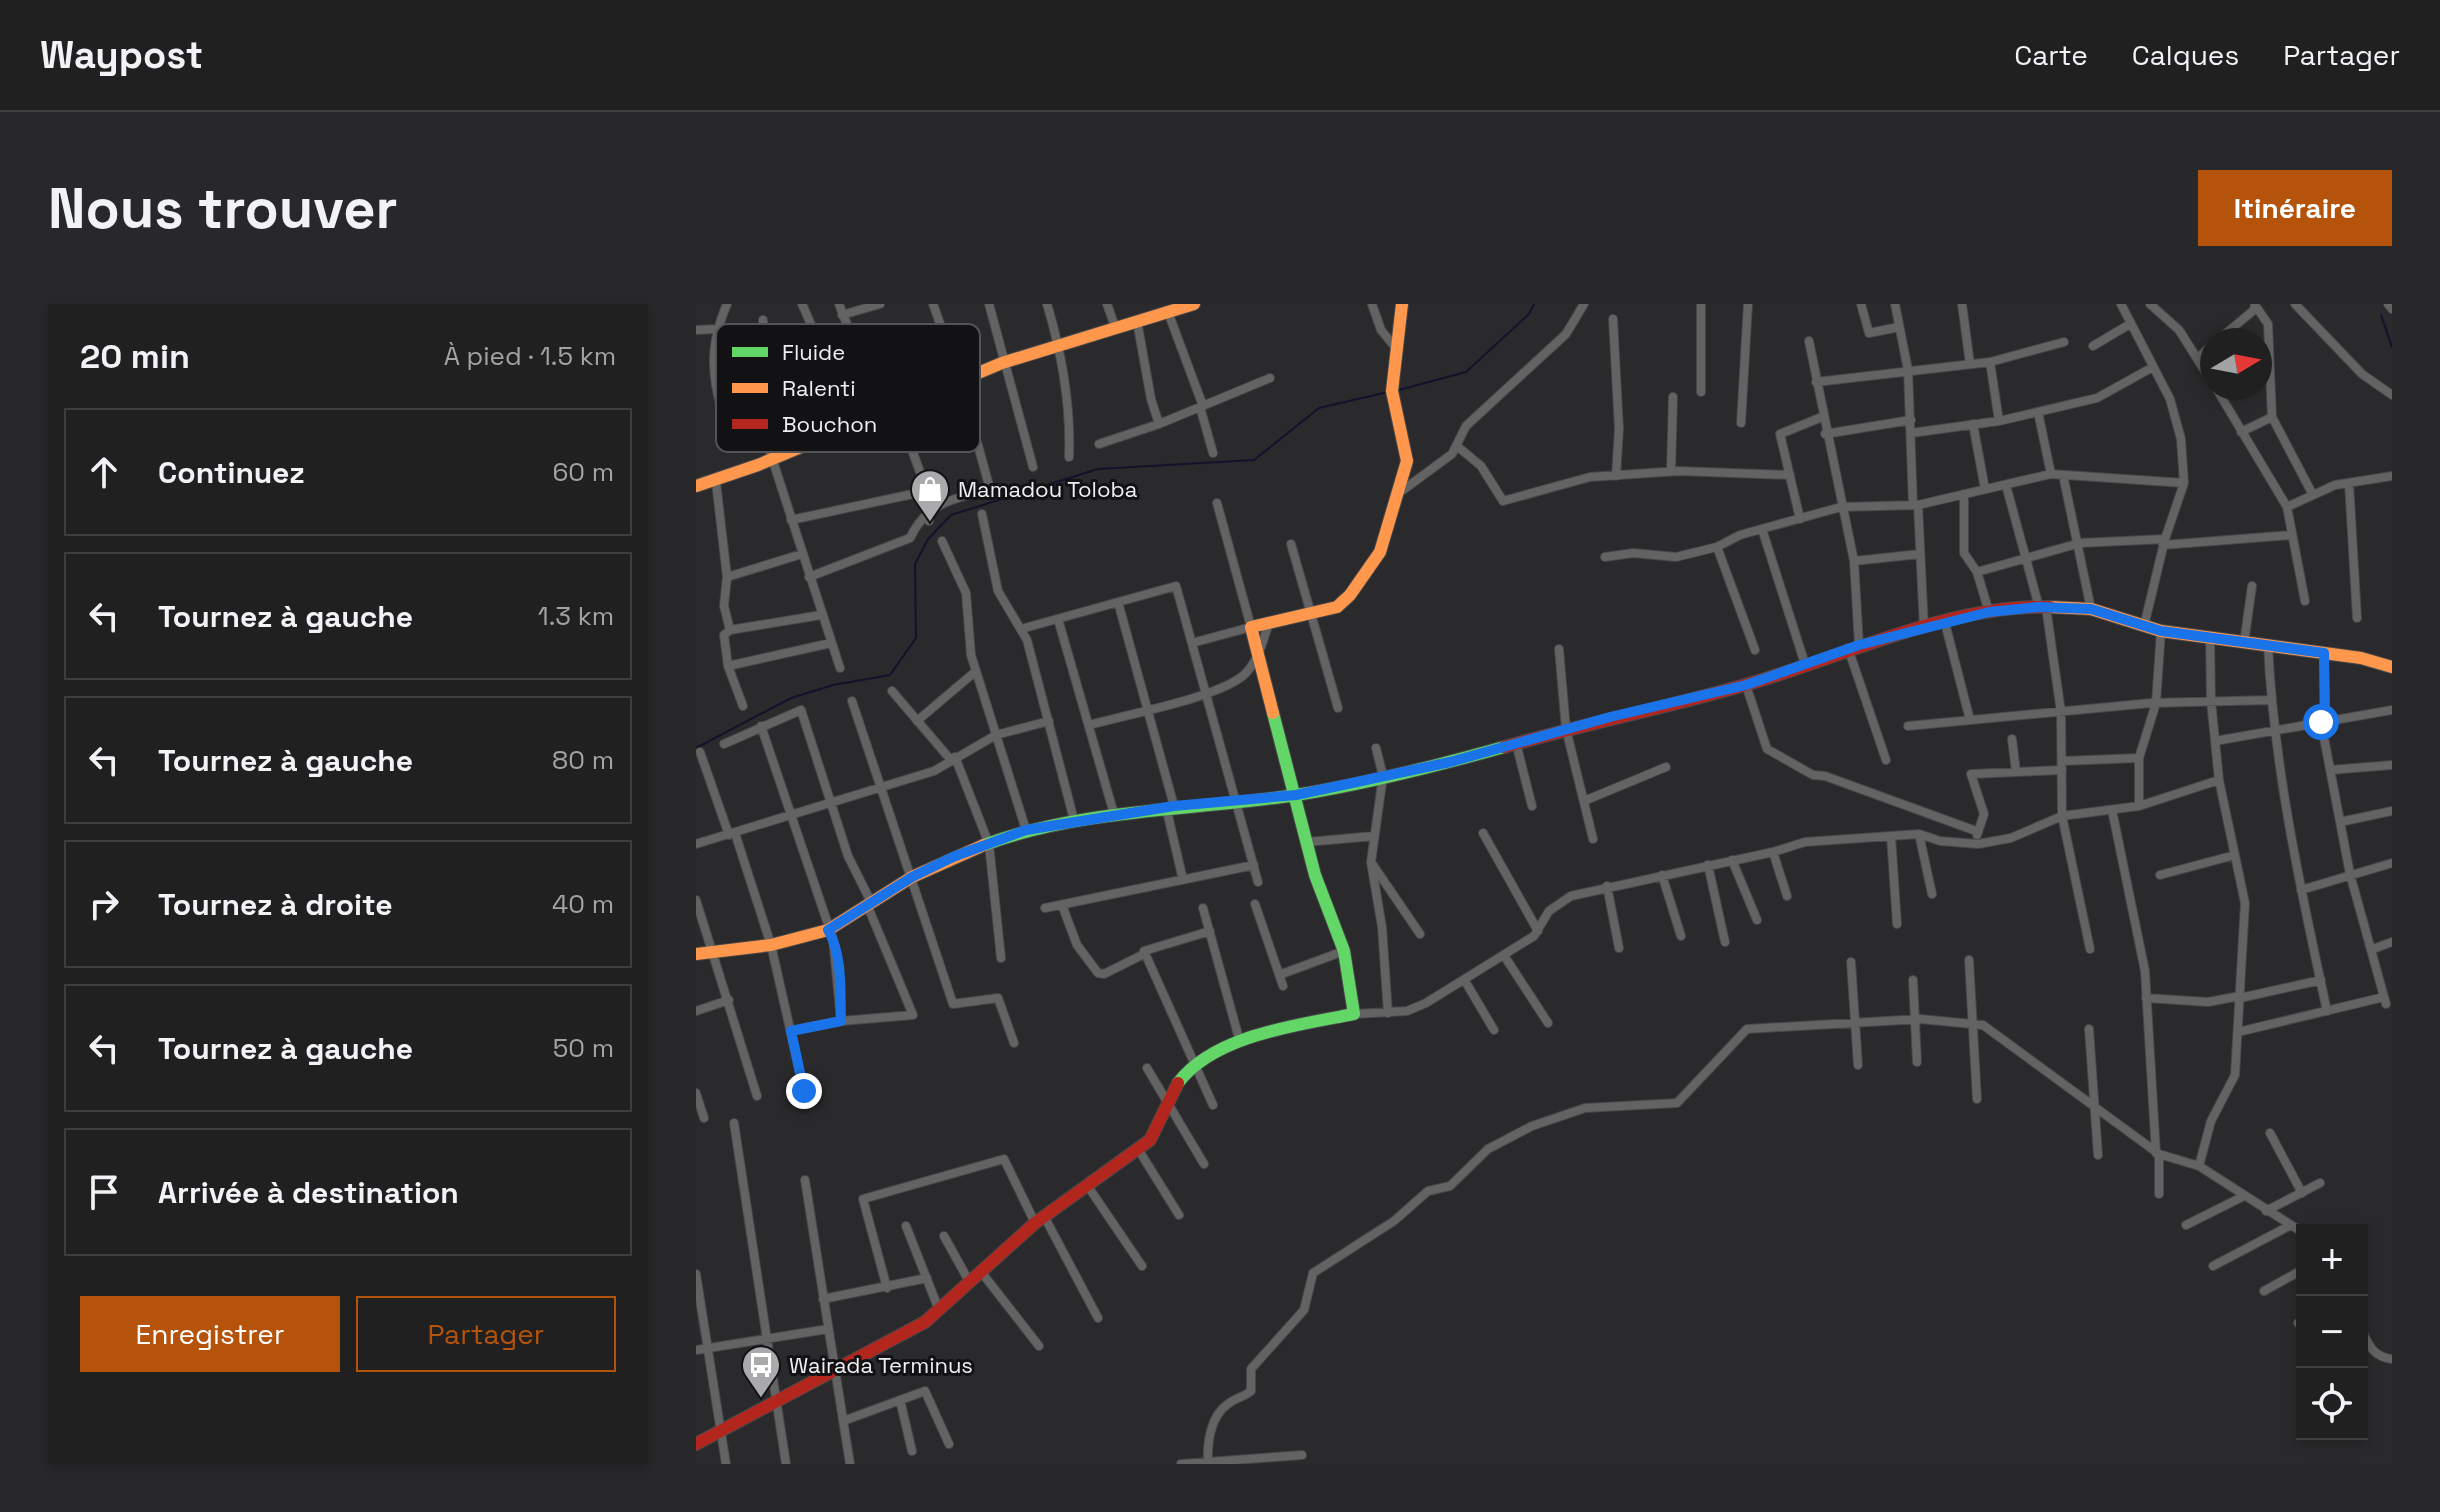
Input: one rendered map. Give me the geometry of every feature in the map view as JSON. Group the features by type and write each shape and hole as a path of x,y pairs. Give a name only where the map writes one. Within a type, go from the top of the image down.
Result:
{"street":[{"path":"718,324 727,304"},
{"path":"802,304 811,324"},
{"path":"839,304 846,324"},
{"path":"842,315 880,304"},
{"path":"933,304 940,324"},
{"path":"989,304 1033,467"},
{"path":"1047,304 1058,341 1071,417 1069,457"},
{"path":"1107,304 1113,321"},
{"path":"980,368 1113,321 1194,304"},
{"path":"1372,304 1381,330 1396,348"},
{"path":"1192,643 1337,607 1369,570 1380,552 1407,461 1392,391 1402,304"},
{"path":"1399,493 1452,454 1466,426 1566,334 1584,304"},
{"path":"1701,304 1701,392"},
{"path":"1741,423 1748,304"},
{"path":"1861,304 1869,333 1899,327"},
{"path":"1895,304 1908,370 1924,628"},
{"path":"1962,304 1970,364"},
{"path":"2121,304 2170,399 2181,439 2184,483 2164,542 2144,626"},
{"path":"2150,304 2179,330 2200,361"},
{"path":"2232,328 2254,310 2255,304"},
{"path":"2255,304 2268,324 2272,417 2313,495"},
{"path":"2295,304 2362,374 2392,395"},
{"path":"2388,304 2392,309"},
{"path":"1058,341 1137,321 1168,308"},
{"path":"1168,308 1202,407 1213,453"},
{"path":"1613,319 1619,429 1616,476"},
{"path":"763,320 763,324"},
{"path":"1137,321 1151,399 1159,424"},
{"path":"2093,346 2130,324"},
{"path":"696,330 716,329 711,365 716,385"},
{"path":"1809,341 1825,434 1854,561 1853,647 1886,760"},
{"path":"1816,382 1990,362 2064,342"},
{"path":"1990,362 1999,421"},
{"path":"1911,433 1999,421 2097,398 2153,367"},
{"path":"1099,444 1159,424 1270,378"},
{"path":"1671,471 1673,397"},
{"path":"2223,400 2287,507 2305,601"},
{"path":"2038,412 2051,474"},
{"path":"1800,519 1780,434 1822,417"},
{"path":"2241,432 2272,417"},
{"path":"1825,434 1911,420"},
{"path":"1973,424 1985,489"},
{"path":"1457,446 1481,466 1503,501 1581,479 1671,471 1790,475"},
{"path":"696,486 716,482 778,452"},
{"path":"696,479 779,452"},
{"path":"913,452 927,491 929,517"},
{"path":"809,577 910,538 919,520 929,517 942,502 990,489 979,452"},
{"path":"774,454 791,520 840,668"},
{"path":"1605,557 1633,553 1676,557 1841,507 1915,505 2051,474 2184,483"},
{"path":"2063,475 2080,543 2091,609"},
{"path":"2287,507 2349,483 2392,476"},
{"path":"716,482 727,577 724,606 730,630"},
{"path":"2349,483 2357,618"},
{"path":"2006,485 2025,558 2043,607 2061,712 2062,816 2090,949"},
{"path":"791,520 927,491"},
{"path":"1964,494 1964,553 1977,572 1989,612"},
{"path":"1217,503 1307,842 1344,951 1354,1014"},
{"path":"982,514 998,591 1021,629 1074,820"},
{"path":"1762,529 1805,664"},
{"path":"1977,572 2080,543 2292,535"},
{"path":"942,541 966,593 971,655 1026,830"},
{"path":"1291,544 1338,708"},
{"path":"1717,547 1755,650"},
{"path":"727,577 802,554"},
{"path":"1854,561 1920,554"},
{"path":"1021,629 1176,586 1258,882"},
{"path":"2244,643 2252,586"},
{"path":"1118,602 1170,806 1183,880"},
{"path":"696,954 771,945 828,930 912,877 1026,830 1170,806 1296,795 1383,776 1746,685 1853,647 1989,612 2043,607 2091,609 2161,631 2324,653 2392,667"},
{"path":"743,706 728,666 724,636 730,630 821,615"},
{"path":"1058,619 1114,814"},
{"path":"1089,725 1206,693 1239,680 1258,654 1269,623"},
{"path":"1945,623 1970,720"},
{"path":"2139,806 2139,758 2156,703 2161,631"},
{"path":"2199,1166 2211,1121 2235,1075 2245,903 2219,780 2211,701 2210,638"},
{"path":"728,666 831,643"},
{"path":"2268,646 2271,700 2301,890 2327,1011"},
{"path":"1559,649 1566,729 1593,839"},
{"path":"2238,1032 2385,1001 2350,874 2330,770 2323,722 2324,653"},
{"path":"917,721 976,671"},
{"path":"1746,685 1767,749 1813,775 1825,776 1976,831"},
{"path":"892,691 952,758 989,844 1001,958"},
{"path":"1908,726 2156,703 2271,700"},
{"path":"852,701 953,1004 998,998 1014,1043"},
{"path":"724,744 801,710 848,856 913,1015 841,1021 791,1031"},
{"path":"2215,741 2392,710"},
{"path":"696,844 934,771 996,735 1049,721"},
{"path":"761,726 789,817 833,939 841,1021"},
{"path":"2012,739 2016,772"},
{"path":"1516,743 1532,806"},
{"path":"1376,748 1383,776 1371,862 1382,927 1388,1013"},
{"path":"700,752 771,945 804,1091"},
{"path":"1978,844 1976,831 1984,814 1971,774 2139,758"},
{"path":"2330,770 2392,765"},
{"path":"1584,801 1666,767"},
{"path":"696,1444 925,1322 1040,1220 1150,1140 1166,1101 1192,1064 1266,1031 1354,1014 1388,1013 1426,1003 1505,957 1538,931 1549,911 1571,896 1773,852 1805,842 1919,834 1940,841 1978,844 2011,838 2062,816 2139,806 2219,780"},
{"path":"2112,810 2145,971 2159,1194"},
{"path":"2340,822 2392,811"},
{"path":"1483,833 1538,931"},
{"path":"1919,834 1932,894"},
{"path":"1307,842 1374,836"},
{"path":"1891,836 1897,924"},
{"path":"1773,852 1787,896"},
{"path":"2160,875 2235,855"},
{"path":"1732,860 1757,920"},
{"path":"1371,862 1420,934"},
{"path":"2301,890 2392,863"},
{"path":"1045,908 1254,865"},
{"path":"1708,865 1725,942"},
{"path":"1662,875 1681,936"},
{"path":"1607,886 1619,948"},
{"path":"696,900 757,1096"},
{"path":"1255,904 1283,986"},
{"path":"1062,905 1077,945 1098,973 1104,974 1144,954"},
{"path":"1203,908 1240,1042"},
{"path":"1210,931 1145,949 1144,954 1213,1105"},
{"path":"2373,949 2392,942"},
{"path":"1279,975 1344,951"},
{"path":"1505,957 1548,1023"},
{"path":"1969,960 1977,1099"},
{"path":"1851,962 1858,1022 1858,1065"},
{"path":"1913,980 1917,1062"},
{"path":"2146,998 2208,1002 2321,980"},
{"path":"1465,981 1494,1030"},
{"path":"696,1011 729,1000"},
{"path":"1208,1463 1207,1449 1216,1418 1223,1407 1251,1391 1251,1369 1304,1310 1313,1273 1394,1221 1428,1191 1450,1186 1488,1149 1532,1126 1585,1108 1677,1103 1747,1029 1915,1019 1983,1025 2157,1154 2199,1166 2242,1197 2296,1228"},
{"path":"2089,1029 2098,1155"},
{"path":"1147,1068 1204,1164"},
{"path":"696,1093 704,1118"},
{"path":"734,1123 786,1464"},
{"path":"2270,1133 2302,1193"},
{"path":"1138,1149 1179,1215"},
{"path":"887,1288 863,1199 1004,1159 1098,1318"},
{"path":"805,1180 850,1464"},
{"path":"2266,1211 2320,1183"},
{"path":"1087,1185 1142,1266"},
{"path":"2186,1225 2242,1197"},
{"path":"2213,1266 2291,1225"},
{"path":"906,1226 939,1310"},
{"path":"944,1236 970,1283"},
{"path":"982,1273 1039,1346"},
{"path":"2264,1291 2296,1273"},
{"path":"696,1274 726,1464"},
{"path":"823,1299 927,1278"},
{"path":"696,1350 828,1329"},
{"path":"2368,1344 2380,1357 2392,1359"},
{"path":"843,1421 925,1391 949,1444"},
{"path":"900,1400 912,1451"},
{"path":"1181,1464 1302,1455"}],"waterway":[{"path":"1399,390 1466,372 1529,314 1534,304"},
{"path":"2381,315 2392,347"},
{"path":"696,748 791,698 833,685 890,675 916,638 915,564 928,539 951,515 1098,469 1254,460 1319,408 1388,392"}],"traffic: fast":[{"path":"1178,1083 1194,1067 1235,1043 1283,1028 1354,1014 1344,951 1315,875 1273,713"},
{"path":"984,845 1022,833 1099,817 1322,791 1504,747"}],"traffic: slow":[{"path":"980,372 1194,304"},
{"path":"1273,713 1251,627 1337,607 1350,595 1380,552 1407,461 1392,391 1402,304"},
{"path":"696,486 789,452"},
{"path":"2050,607 2091,609 2161,631 2361,658 2392,667"},
{"path":"696,954 771,945 828,930 912,877 984,845"}],"traffic: jam":[{"path":"1504,747 1745,685 1934,623 2012,608 2050,607"},
{"path":"696,1444 925,1322 1035,1223 1150,1140 1178,1083"}],"place":[{"name":"Mamadou Toloba","path":"930,523"},
{"name":"Wairada Terminus","path":"761,1399"}],"route":[{"path":"804,1091 791,1031 841,1021 839,978 833,939 828,930 912,877 953,857 1026,830 1174,806 1296,795 1450,762 1610,717 1746,685 1859,645 1989,612 2039,607 2091,609 2161,631 2324,653 2325,722 2321,722"}]}
